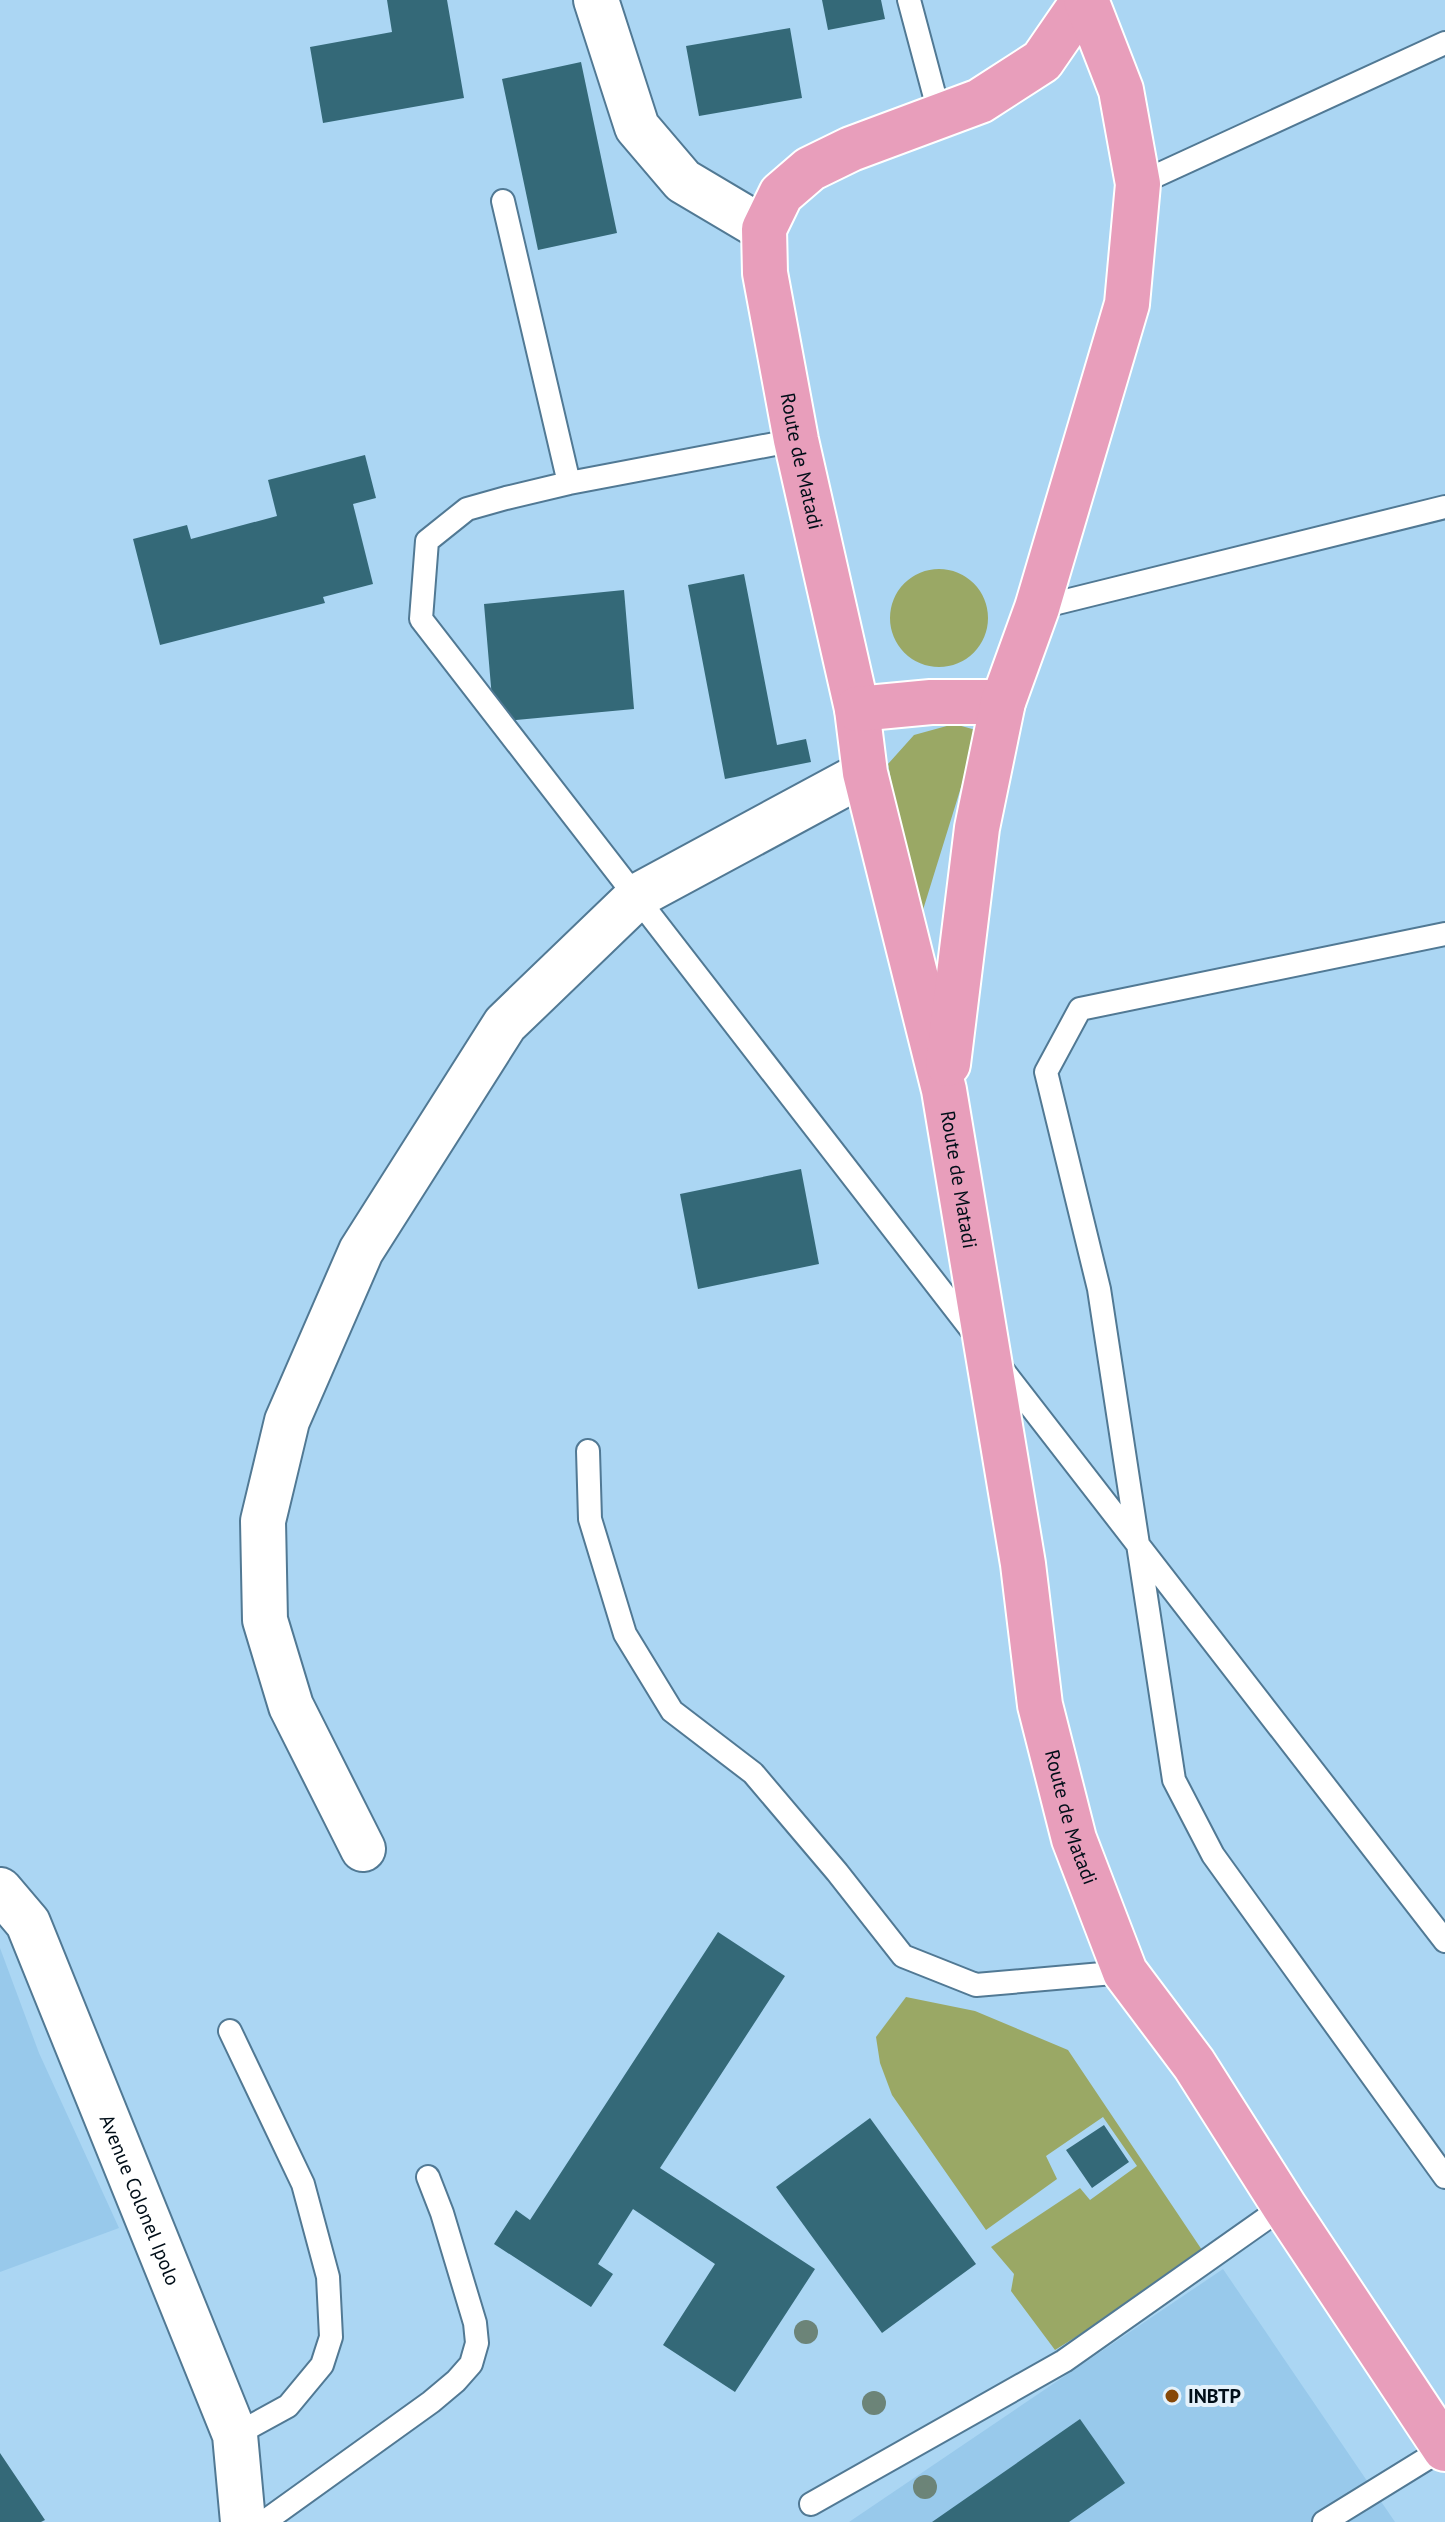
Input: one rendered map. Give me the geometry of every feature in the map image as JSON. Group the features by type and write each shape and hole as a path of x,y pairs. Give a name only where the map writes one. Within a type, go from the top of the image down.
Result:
{"main road":[{"name":"Route de Matadi","path":"1085,0 1042,61 980,101 851,149 810,169 781,194 764,229 765,273 796,440 857,709 865,773 944,1090 1023,1564 1040,1705 1074,1839 1125,1972 1194,2064 1445,2448"},
{"name":"Route de Matadi","path":"944,1090 977,828 1003,702 1037,608 1127,304 1138,184 1121,90 1085,0"},
{"path":"857,709 931,702 1003,702"}],"street":[{"path":"596,0 637,127 683,181 764,229"},
{"path":"363,1849 291,1706 265,1620 263,1521 287,1421 361,1251 505,1024 639,895 865,773"},
{"name":"Avenue Colonel Ipolo","path":"0,1890 28,1923 235,2435 243,2522"}],"lane":[{"path":"909,0 940,116"},
{"path":"1138,184 1445,43"},
{"path":"503,201 569,483"},
{"path":"796,440 569,483 467,509 427,541 421,619 1445,1941"},
{"path":"1037,608 1445,507"},
{"path":"1445,934 1080,1009 1046,1072 1099,1289 1174,1780 1213,1855 1445,2177"},
{"path":"588,1451 590,1519 625,1634 672,1711 753,1773 903,1956 976,1985 1125,1972"},
{"path":"230,2031 303,2184 328,2277 331,2337 322,2365 288,2406 235,2435"},
{"path":"264,2522 431,2402 471,2364 477,2343 475,2323 428,2177"},
{"path":"811,2504 1064,2361 1284,2206"},
{"path":"1324,2522 1445,2448"}],"shaded area":[{"path":"0,1948 39,2053 119,2228 0,2272"},
{"name":"INBTP","path":"1223,2269 1395,2522 849,2522"}],"green space":[{"path":"939,569 958,573 974,583 984,599 988,618 984,637 974,653 958,663 939,667 920,663 904,653 894,637 890,618 894,599 904,583 920,573"},
{"path":"954,724 976,730 975,742 918,926 888,764 914,735"},
{"path":"906,1997 975,2011 1068,2050 1206,2256 1055,2350 1011,2291 1014,2274 991,2247 1080,2188 1090,2200 1137,2166 1103,2117 1046,2156 1057,2179 986,2230 892,2095 880,2063 876,2037"}],"building":[{"path":"387,0 447,0 464,98 323,123 310,47 392,32"},
{"path":"822,0 881,0 885,19 828,30"},
{"path":"790,28 802,98 699,116 686,46"},
{"path":"581,62 617,233 538,250 502,79"},
{"path":"365,455 376,498 353,504 373,584 323,597 325,603 160,645 133,539 187,525 191,539 277,516 268,480"},
{"path":"744,574 777,745 806,739 811,762 725,779 688,585"},
{"path":"624,590 634,709 494,722 484,604"},
{"path":"801,1169 819,1264 698,1289 680,1194"},
{"path":"718,1932 785,1976 660,2168 815,2269 735,2392 663,2345 715,2264 633,2209 598,2264 613,2274 591,2307 494,2244 516,2210 530,2220"},
{"path":"870,2118 976,2264 882,2333 776,2187"},
{"path":"1104,2125 1129,2162 1092,2188 1066,2150"},
{"path":"1080,2419 1125,2483 1069,2522 932,2522"},
{"path":"0,2453 45,2520 0,2522"}],"place":[{"name":"INBTP","path":"1172,2396"}]}
